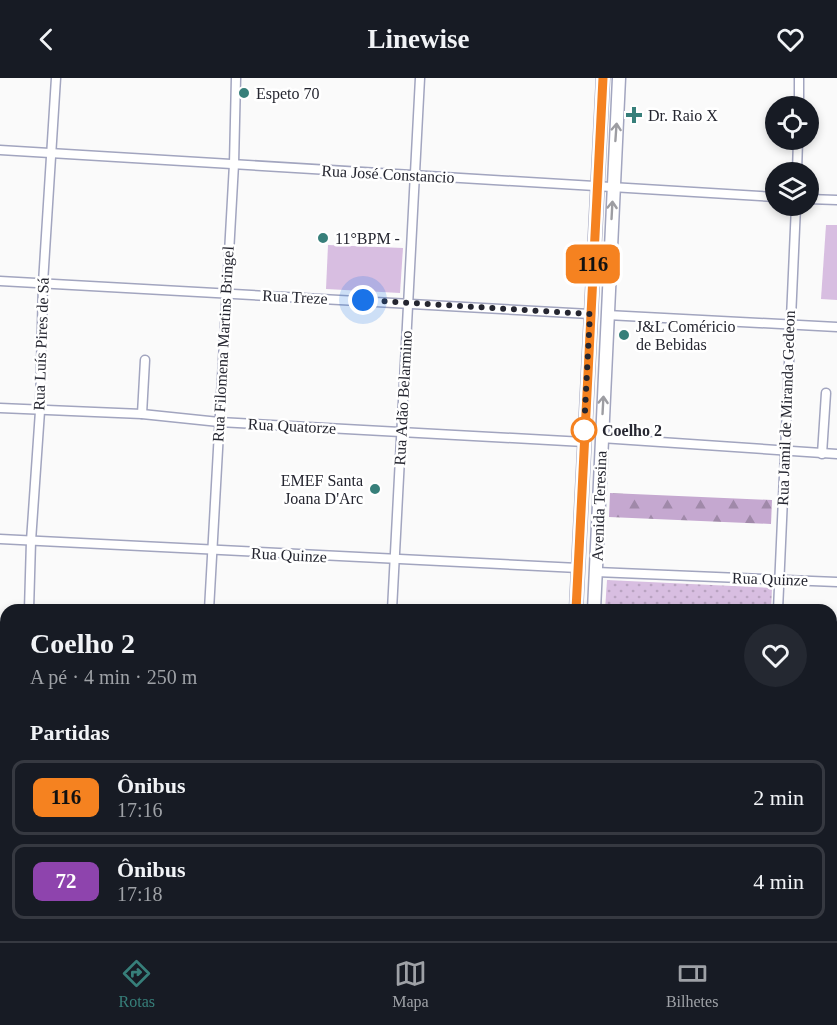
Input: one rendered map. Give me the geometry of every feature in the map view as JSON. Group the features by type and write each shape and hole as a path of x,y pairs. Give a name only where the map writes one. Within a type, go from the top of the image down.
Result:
{"main road":[{"name":"Avenida Teresina","path":"576,604 603,78"},
{"name":"Avenida Teresina","path":"594,604 619,78"},
{"path":"580,514 598,514"}],"street":[{"name":"Rua Luís Pires de Sá","path":"29,604 40,411 43,283 56,78"},
{"name":"Rua Filomena Martins Bringel","path":"209,604 234,164 236,78"},
{"name":"Rua Adão Belarmino","path":"392,604 420,78"},
{"path":"799,96 800,78"},
{"name":"Rua José Constancio","path":"0,150 765,196"},
{"path":"819,199 837,200"},
{"name":"Rua Jamil de Miranda Gedeon","path":"778,604 795,216"},
{"name":"Rua Treze","path":"0,281 408,302 590,314"},
{"path":"607,315 837,327"},
{"path":"142,414 145,360"},
{"path":"822,454 826,393"},
{"name":"Rua Quatorze","path":"0,408 142,414 219,422 584,442"},
{"path":"601,438 837,454"},
{"name":"Rua Quinze","path":"0,539 578,568"},
{"name":"Rua Quinze","path":"596,572 837,582"}],"shaded area":[{"path":"826,225 837,225 837,300 821,299"},
{"path":"328,245 403,248 400,293 326,289"},
{"path":"607,580 772,588 771,604 605,604"}],"green space":[{"path":"610,493 772,500 771,524 609,517"}],"bus line":[{"name":"116","path":"576,604 603,78"}],"place":[{"name":"Espeto 70","path":"244,93"},
{"name":"Dr. Raio X","path":"634,115"},
{"name":"11°BPM -","path":"323,238"},
{"name":"J&L Coméricio de Bebidas","path":"624,335"},
{"name":"Coelho 2","path":"584,430"},
{"name":"EMEF Santa Joana D'Arc","path":"375,489"}],"route":[{"path":"363,300 590,314 584,430"}]}
